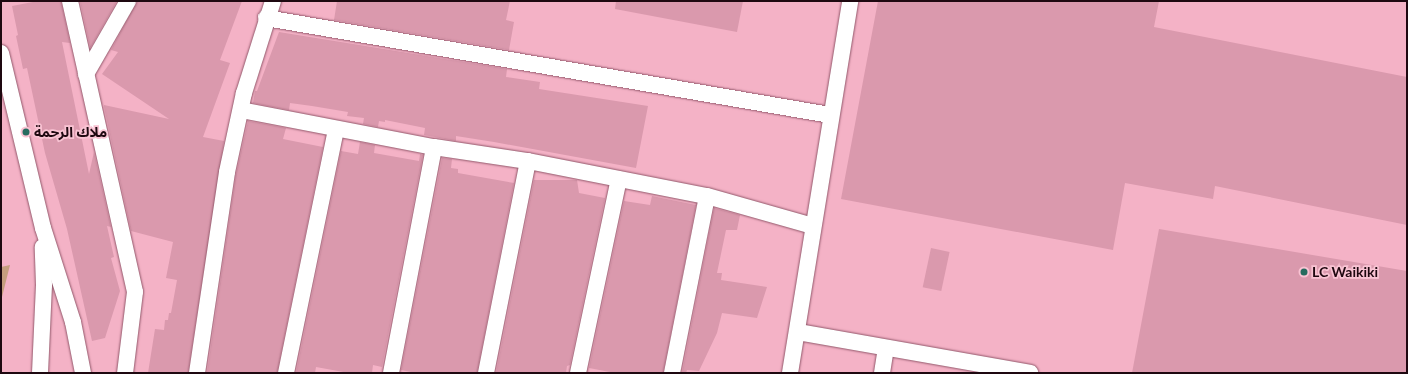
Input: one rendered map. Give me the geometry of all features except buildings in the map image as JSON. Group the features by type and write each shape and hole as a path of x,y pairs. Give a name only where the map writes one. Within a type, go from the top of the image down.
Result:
{"street":[{"path":"70,1 135,292 125,373"},
{"path":"86,74 128,1"},
{"path":"197,373 227,172 241,110 266,18 273,1"},
{"path":"790,373 798,332 830,115 850,1"},
{"path":"266,18 830,115"},
{"path":"1,53 43,228 73,322 83,373"},
{"path":"241,110 434,147 528,161 707,196 813,226"},
{"path":"286,373 336,129"},
{"path":"391,373 434,147"},
{"path":"486,373 528,161"},
{"path":"578,373 619,179"},
{"path":"672,373 707,196"},
{"path":"40,373 44,285 43,228"},
{"path":"798,332 886,348 978,368 1030,373"},
{"path":"882,373 886,348"}],"shaded area":[{"path":"10,265 1,301 1,267"}],"place":[{"name":"ملاك الرحمة","path":"26,132"},
{"name":"LC Waikiki","path":"1304,272"}]}
